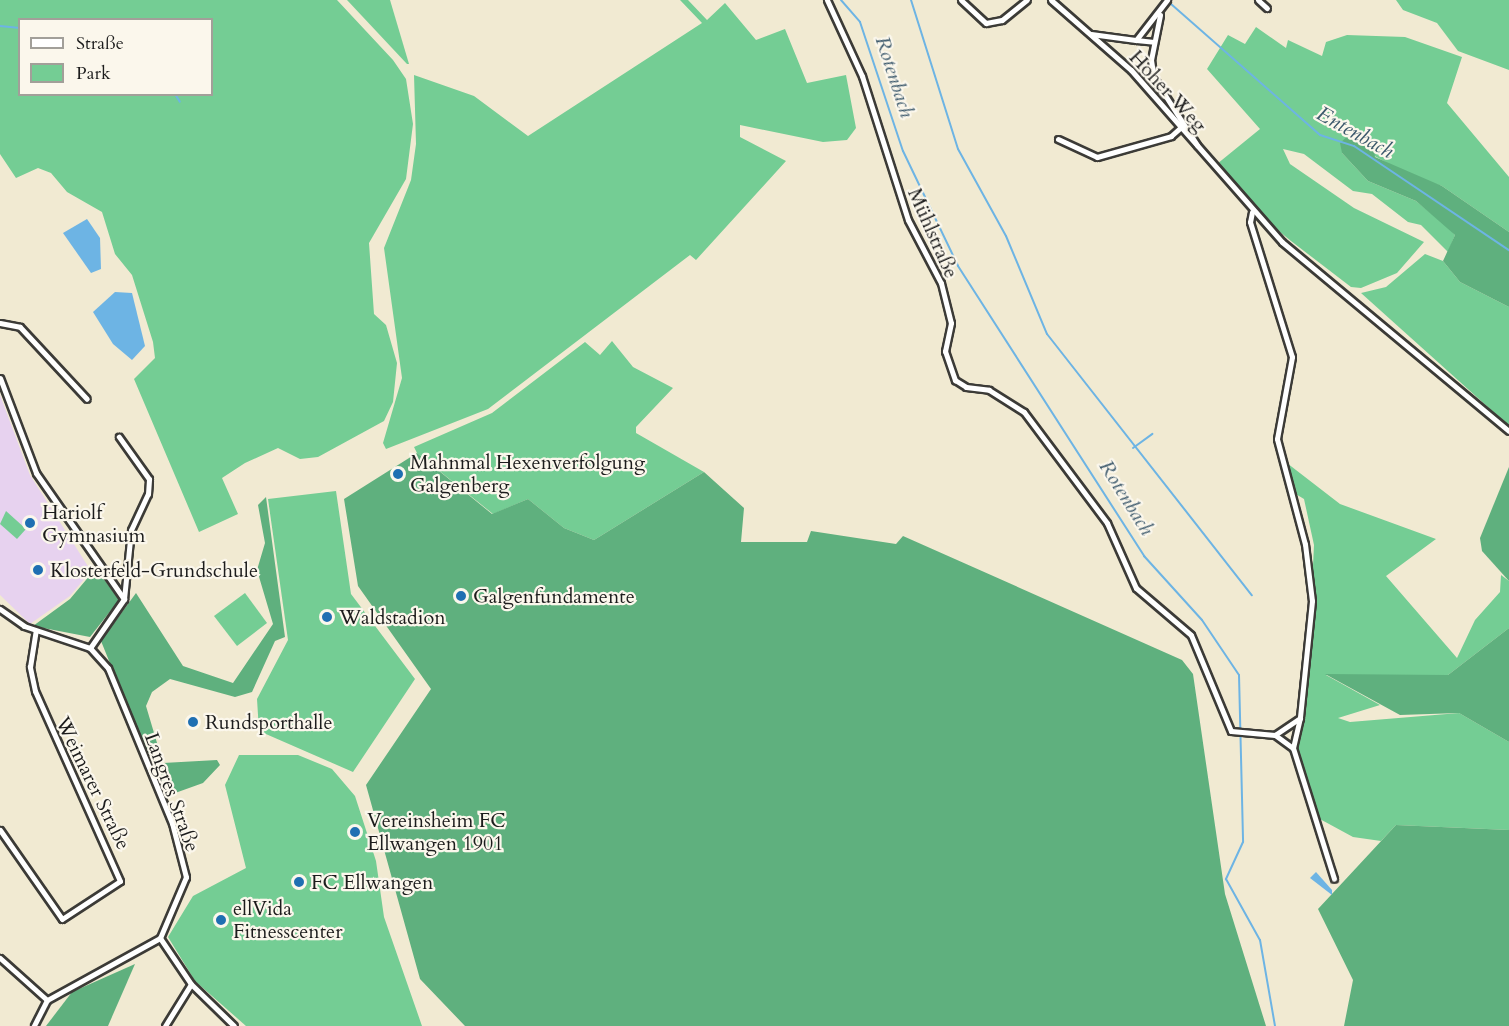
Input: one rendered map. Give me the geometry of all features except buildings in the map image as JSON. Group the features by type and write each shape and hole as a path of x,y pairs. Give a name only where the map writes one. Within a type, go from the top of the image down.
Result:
{"street":[{"name":"Mühlstraße","path":"827,0 862,76 908,220 941,283 951,323 945,351 955,380 966,387 989,390 1024,412 1107,524 1136,588 1191,635 1224,724 1236,734 1275,735"},
{"path":"961,0 986,22 1002,20 1027,0"},
{"name":"Hoher Weg","path":"1051,0 1083,32 1131,70 1252,212 1509,431"},
{"path":"1167,0 1160,15 1154,42 1154,78 1197,145"},
{"path":"1258,0 1267,8"},
{"path":"1136,40 1160,15"},
{"path":"1083,32 1154,42"},
{"path":"1058,139 1085,155 1105,156 1171,136 1180,127"},
{"path":"1252,212 1250,222 1292,357 1276,439 1305,544 1312,601 1300,717 1293,748 1334,879"},
{"path":"0,323 20,327 87,399"},
{"path":"0,378 36,473 124,599"},
{"path":"0,609 36,631 90,648 124,599 131,530 148,494 149,479 119,437"},
{"name":"Weimarer Straße","path":"0,830 62,919 120,881 120,873 58,750 35,691 30,667 36,631"},
{"name":"Langres Straße","path":"90,648 108,668 124,704 172,823 186,877 160,938"},
{"path":"1293,748 1275,735 1300,717"},
{"path":"34,1026 47,1000 160,938 191,984 234,1026"},
{"path":"0,958 47,1000"},
{"path":"165,1026 191,984"}],"shaded area":[{"name":"Hariolf Gymnasium","path":"0,395 30,475 91,571 70,596 30,624 0,595"}],"green space":[{"path":"0,0 337,0 393,60 406,79 413,124 406,179 369,243 374,314 386,325 397,363 393,402 384,421 318,457 300,459 278,448 245,463 222,478 238,514 199,532 134,379 155,358 153,342 132,275 115,254 102,212 67,192 51,173 38,168 16,178 0,154"},
{"path":"347,0 390,0 409,64 407,64"},
{"path":"680,0 688,0 707,20 725,3 756,40 785,29 807,83 846,75 856,128 847,140 823,142 740,125 740,137 786,161 696,260 690,255 488,409 386,449 383,443 402,378 384,248 411,180 416,144 414,75 474,96 528,136 702,23"},
{"path":"1396,0 1509,0 1509,70 1458,51 1437,23 1403,10"},
{"path":"1256,27 1286,48 1288,40 1322,56 1326,42 1347,35 1405,37 1462,57 1447,103 1509,177 1509,232 1442,186 1415,178 1345,140 1342,153 1368,181 1416,201 1450,229 1455,235 1448,252 1421,225 1408,222 1372,194 1353,191 1304,154 1283,149 1290,164 1354,208 1424,242 1397,273 1361,288 1351,287 1291,241 1257,213 1217,164 1260,129 1207,69 1228,35 1245,44"},
{"path":"1349,135 1373,144 1375,157 1442,186 1509,232 1509,307 1460,282 1443,261 1455,235 1416,201 1368,181 1342,153 1340,143"},
{"path":"1425,254 1443,261 1460,282 1509,307 1509,426 1361,293 1386,287"},
{"path":"612,341 633,367 673,388 636,427 636,433 704,472 594,540 564,528 528,499 493,514 417,453 414,447 492,413 585,342 600,355"},
{"path":"417,453 492,514 528,499 564,528 594,540 704,472 744,508 741,542 807,542 811,531 896,544 903,536 1182,660 1193,674 1225,894 1266,1026 465,1026 420,979 366,785 431,689 358,586 344,499"},
{"path":"1283,460 1340,504 1436,539 1386,576 1457,658 1475,620 1500,592 1501,575 1509,581 1509,628 1448,675 1326,675 1380,705 1338,718 1350,722 1459,713 1509,742 1509,830 1396,825 1381,841 1353,837 1318,818 1297,752 1307,693 1314,545 1304,499 1294,493"},
{"path":"1509,467 1509,581 1482,551 1480,538"},
{"name":"Waldstadion","path":"336,491 351,594 415,679 353,772 259,731 257,699 288,640 268,499"},
{"path":"266,497 285,637 275,641 252,692 235,697 170,679 152,692 146,706 163,763 217,760 220,765 203,783 164,797 101,641 136,593 183,666 233,683 273,624 257,570 265,543 258,505"},
{"path":"6,511 26,529 17,539 0,524"},
{"path":"96,568 119,600 90,637 33,626 70,599"},
{"path":"245,593 267,623 237,646 214,616"},
{"path":"1509,628 1509,742 1459,713 1400,715 1325,674 1448,675"},
{"name":"FC Ellwangen","path":"239,755 298,755 332,769 355,796 376,861 384,917 422,1026 246,1026 195,981 168,937 193,896 246,868 225,785"},
{"path":"1396,825 1509,830 1509,1026 1344,1026 1353,980 1318,909"},
{"path":"135,964 108,1026 46,1026 72,992"}],"water":[{"path":"87,219 100,238 101,269 91,273 63,233"},
{"path":"115,292 132,293 145,346 132,360 113,344 93,312"},
{"path":"1316,872 1332,890 1332,895 1310,878"}],"waterway":[{"name":"Rotenbach","path":"841,0 860,22 903,151 958,266 1144,556 1202,620 1239,675 1243,842 1226,879 1260,940 1275,1026"},
{"path":"911,0 958,149 1006,236 1047,334 1252,595"},
{"name":"Entenbach","path":"1171,4 1320,135 1354,146 1509,250"},
{"path":"0,26 18,28"},
{"path":"176,96 180,102"},
{"path":"1133,448 1152,434"}],"place":[{"name":"Mahnmal Hexenverfolgung Galgenberg","path":"398,474"},
{"name":"Hariolf Gymnasium","path":"30,523"},
{"name":"Klosterfeld-Grundschule","path":"38,570"},
{"name":"Galgenfundamente","path":"461,596"},
{"name":"Waldstadion","path":"327,617"},
{"name":"Rundsporthalle","path":"193,722"},
{"name":"Vereinsheim FC Ellwangen 1901","path":"355,832"},
{"name":"FC Ellwangen","path":"299,882"},
{"name":"ellVida Fitnesscenter","path":"221,920"}]}
